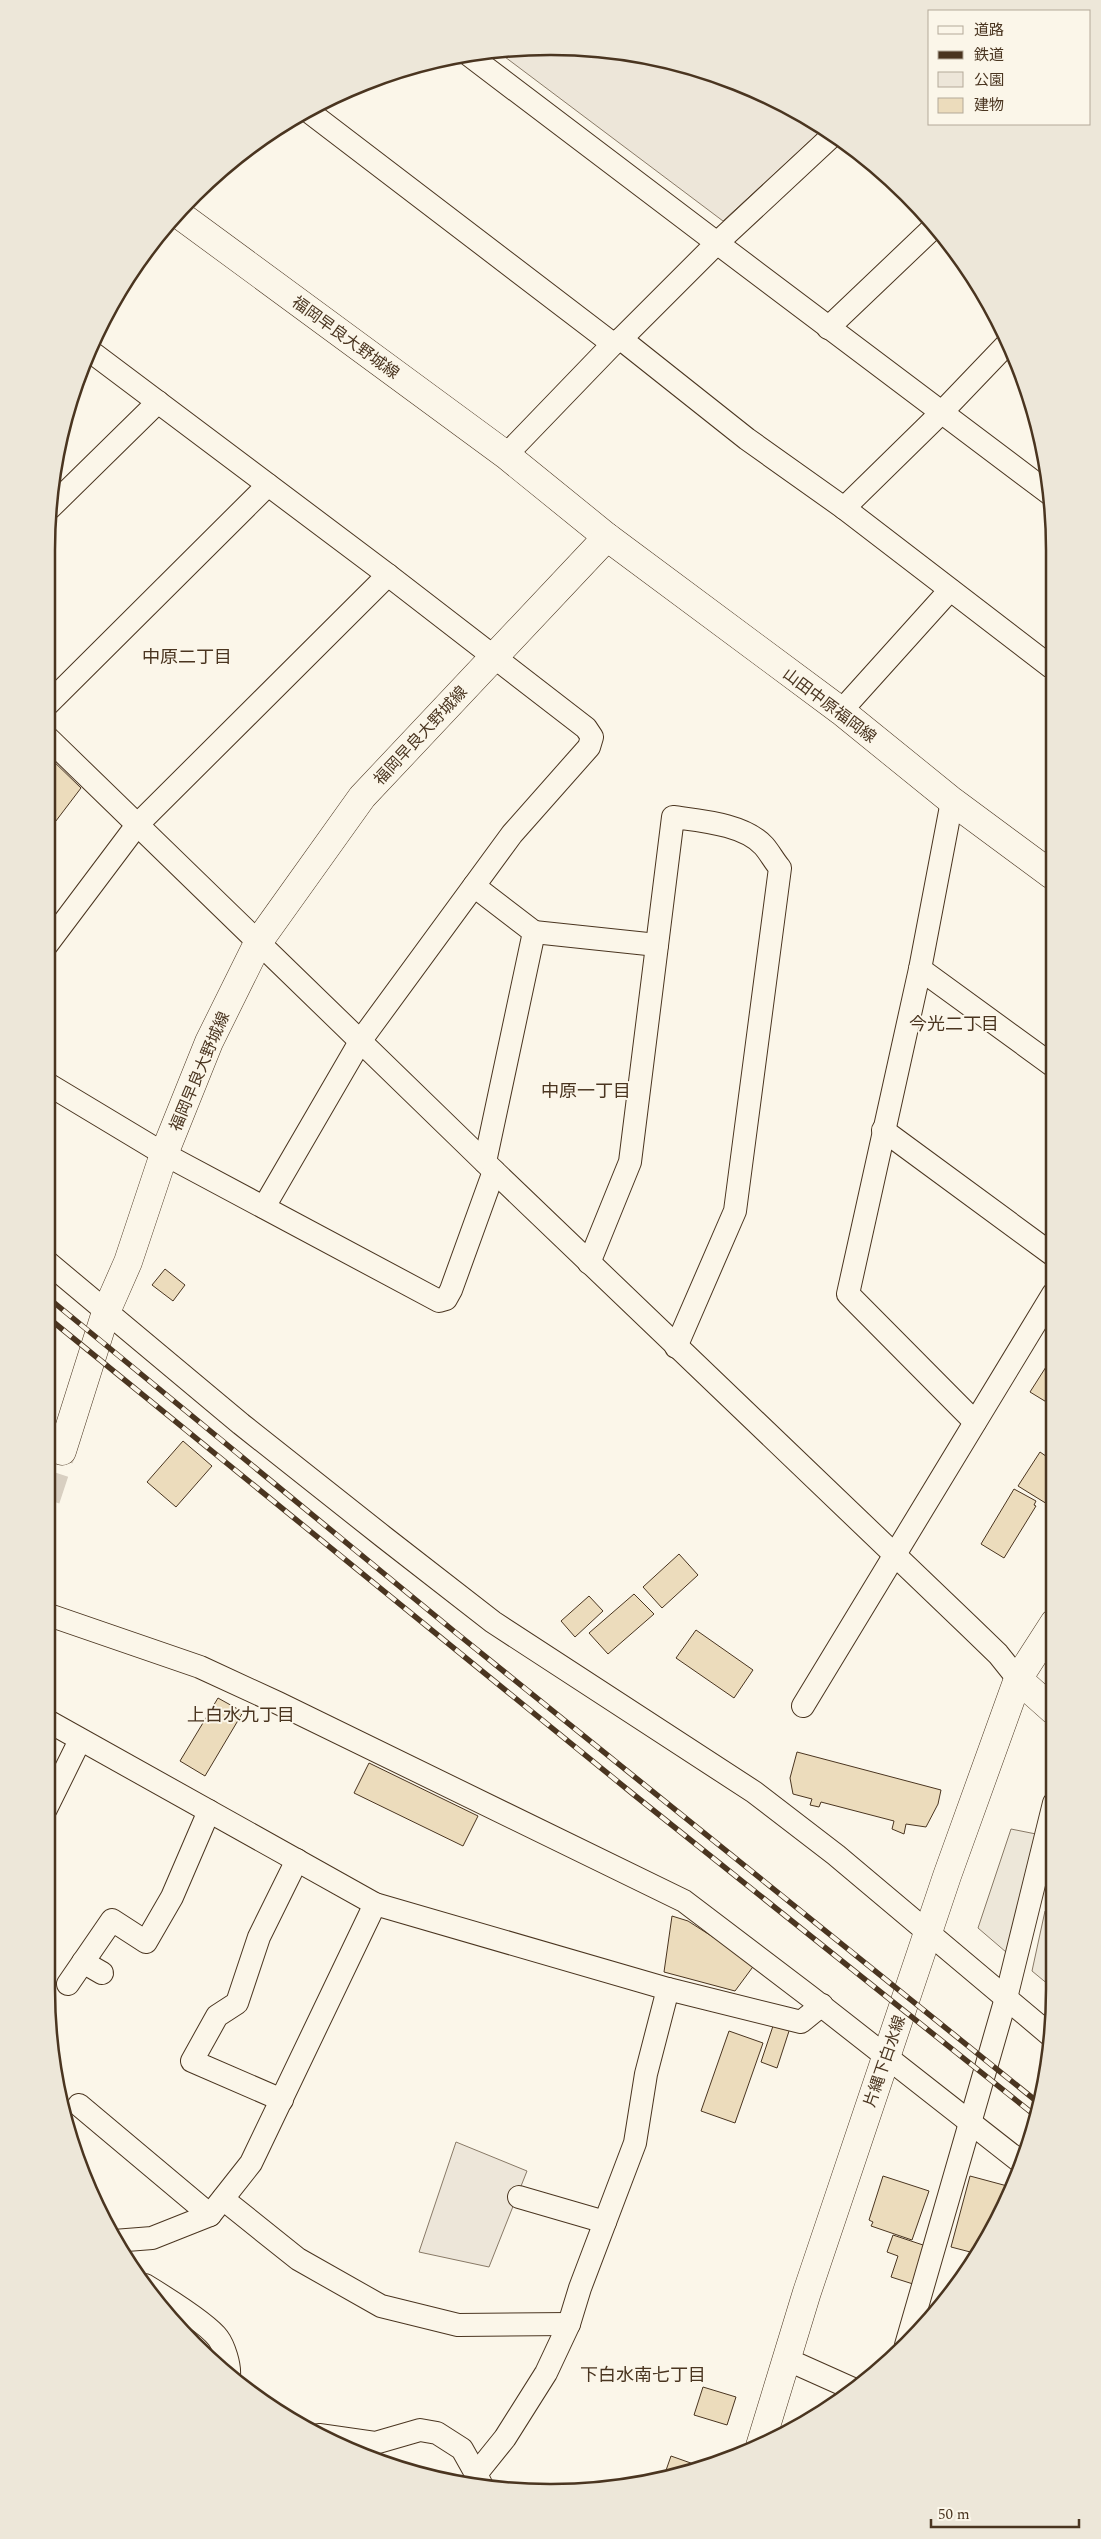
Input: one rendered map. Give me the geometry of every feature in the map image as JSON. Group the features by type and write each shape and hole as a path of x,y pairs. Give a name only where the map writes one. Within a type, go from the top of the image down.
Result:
{"main road":[{"name":"福岡早良大野城線","path":"62,1451 106,1312 128,1262 164,1154 209,1042 259,941 362,797 607,538 506,455 184,218"},
{"name":"山田中原福岡線","path":"607,538 840,711 952,801 1046,871"},
{"path":"1046,1635 1018,1679 1046,1704"},
{"name":"片縄下白水線","path":"763,2436 786,2359 885,2055 1018,1679"}],"street":[{"path":"477,61 1042,488"},
{"path":"314,115 450,222 617,341 747,439 844,508 1046,663"},
{"path":"506,455 617,341 717,243 828,140"},
{"path":"828,328 929,231"},
{"path":"844,508 1003,349"},
{"path":"96,355 494,656 586,728 592,737 590,747 512,834 360,1040 264,1207"},
{"path":"58,501 158,402"},
{"path":"55,697 268,485"},
{"path":"55,934 137,825 388,575"},
{"path":"840,711 950,590"},
{"path":"55,745 259,941 489,1167 998,1654 1018,1679"},
{"path":"952,801 920,969 848,1294 975,1422"},
{"path":"589,1263 630,1162 673,817 719,823 753,837 763,846 780,868 735,1211 676,1346"},
{"path":"474,886 534,932 657,945"},
{"path":"55,1088 164,1154 439,1301 446,1299 451,1290 489,1167 534,932"},
{"path":"920,969 1046,1061"},
{"path":"883,1130 1046,1250"},
{"path":"55,1269 249,1430 493,1622 754,1792 836,1855 1044,2030"},
{"path":"803,1706 1046,1305"},
{"path":"55,1617 200,1668 278,1703 684,1901 822,2005 1016,2158"},
{"path":"55,1725 375,1904 668,1989 801,2022 822,2005"},
{"path":"55,1790 80,1740"},
{"path":"68,1984 92,1968 112,1920 146,1942 172,1897 209,1811"},
{"path":"911,2328 1006,1998 1046,1836"},
{"path":"282,2100 192,2061 217,2016 237,2003 259,1937 297,1860"},
{"path":"124,2240 152,2238 216,2207 252,2163 375,1904"},
{"path":"480,2479 540,2382 569,2324 635,2144 646,2074 668,1989"},
{"path":"79,2105 216,2207 298,2259 381,2306 458,2325 569,2324"},
{"path":"519,2197 605,2222"},
{"path":"162,2295 218,2338 228,2365"},
{"path":"786,2359 846,2386"},
{"path":"342,2438 375,2442 420,2430 437,2433 462,2450 478,2479"}],"green space":[{"path":"550,55 583,56 615,59 679,72 710,81 770,106 818,134 723,221 505,57"},
{"path":"456,2142 527,2171 489,2267 419,2252"}],"shaded area":[{"path":"1011,1829 1041,1835 1006,1952 978,1928"},
{"path":"1045,1911 1046,1983 1032,1971"}],"building":[{"path":"55,763 81,788 55,822"},
{"path":"165,1269 185,1285 173,1301 152,1285"},
{"path":"1046,1367 1046,1402 1030,1392"},
{"path":"183,1441 212,1466 176,1507 147,1482"},
{"path":"1040,1452 1046,1456 1046,1503 1018,1486"},
{"path":"1014,1489 1036,1501 1034,1505 1036,1506 1004,1558 981,1544"},
{"path":"679,1554 698,1575 662,1608 643,1587"},
{"path":"634,1594 654,1614 608,1654 589,1633"},
{"path":"589,1596 603,1611 575,1637 561,1621"},
{"path":"696,1630 753,1670 734,1698 676,1658"},
{"path":"218,1698 243,1712 205,1776 180,1761"},
{"path":"797,1752 941,1790 938,1804 926,1827 906,1824 904,1834 892,1829 894,1821 821,1802 819,1807 810,1805 812,1799 793,1794 790,1778"},
{"path":"369,1763 478,1816 463,1846 354,1793"},
{"path":"672,1916 688,1921 755,1964 735,1991 664,1972"},
{"path":"774,2023 790,2028 777,2068 761,2062"},
{"path":"729,2031 763,2043 735,2123 701,2111"},
{"path":"883,2176 929,2191 912,2240 871,2226 873,2222 869,2220"},
{"path":"970,2176 1005,2185 995,2208 970,2252 951,2247"},
{"path":"893,2235 926,2246 913,2284 891,2277 898,2256 887,2252"},
{"path":"703,2387 736,2397 727,2425 694,2415"},
{"path":"671,2456 692,2463 679,2467 666,2470"}],"tunnel":[{"path":"55,1472 62,1451"}],"railway":[{"path":"55,1303 455,1632 1033,2098"},
{"path":"55,1323 633,1794 1030,2112"}],"district":[{"name":"中原二丁目","path":"187,657"},
{"name":"今光二丁目","path":"954,1024"},
{"name":"中原一丁目","path":"586,1091"},
{"name":"上白水九丁目","path":"241,1715"},
{"name":"下白水南七丁目","path":"643,2375"}]}
